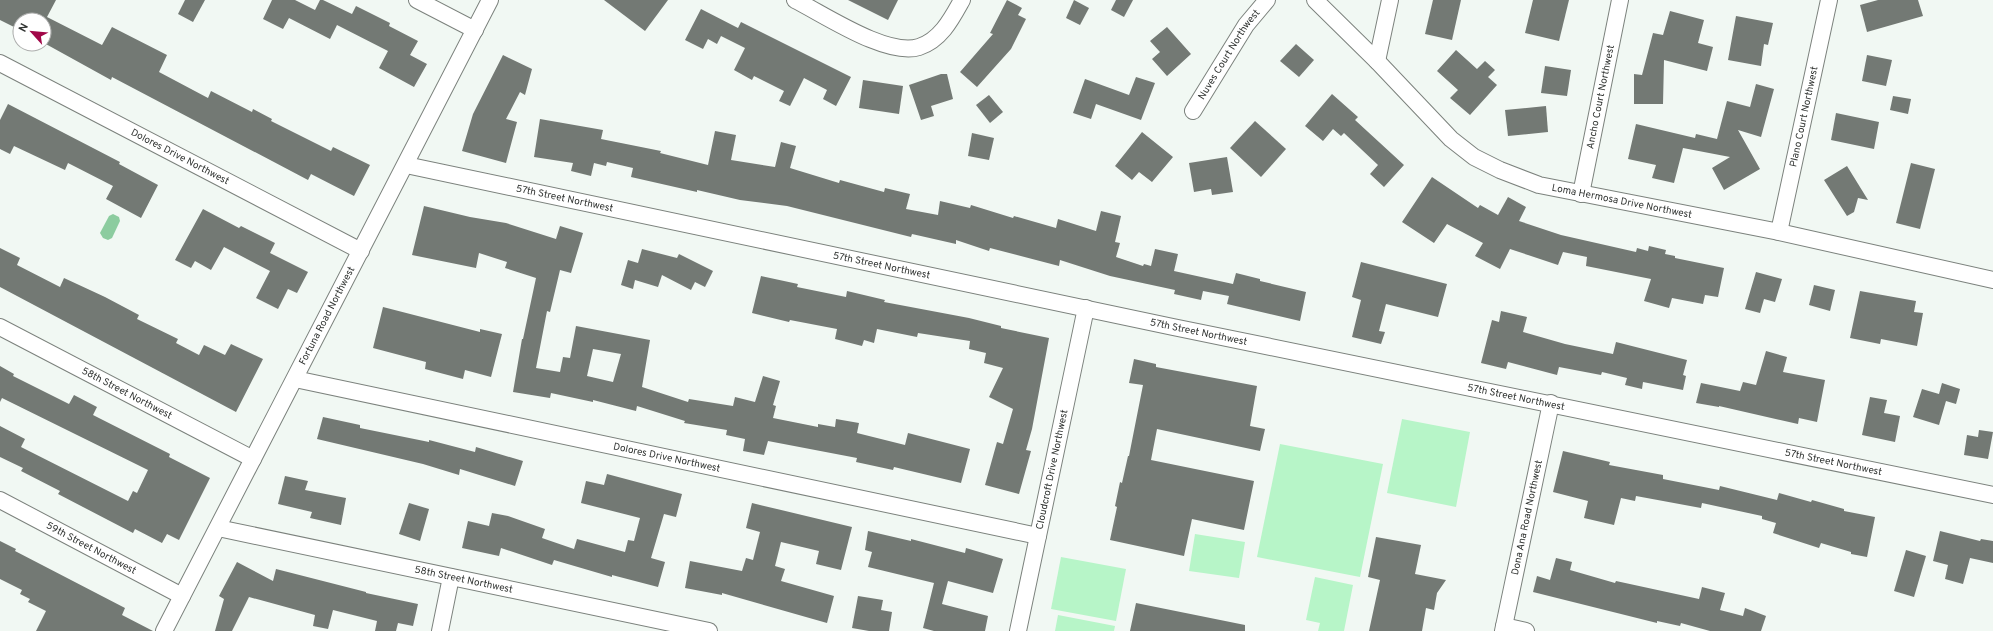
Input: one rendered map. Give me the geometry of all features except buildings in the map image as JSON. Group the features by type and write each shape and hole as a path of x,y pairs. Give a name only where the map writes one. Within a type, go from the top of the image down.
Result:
{"street":[{"path":"417,0 475,30"},
{"name":"Fortuna Road Northwest","path":"164,631 296,379 490,0"},
{"path":"795,0 877,43 900,49 920,47 937,36 951,22 962,0"},
{"name":"Nuves Court Northwest","path":"1193,111 1246,25 1267,0"},
{"name":"Loma Hermosa Drive Northwest","path":"1315,0 1377,61 1451,139 1474,156 1500,170 1539,185 1779,232 1993,280"},
{"path":"1377,61 1390,0"},
{"name":"Ancho Court Northwest","path":"1581,194 1620,0"},
{"name":"Plano Court Northwest","path":"1779,232 1829,0"},
{"name":"Dolores Drive Northwest","path":"0,63 361,251"},
{"name":"57th Street Northwest","path":"406,165 1180,329 1551,403 1726,441 1993,494"},
{"name":"Cloudcroft Drive Northwest","path":"1018,631 1086,308"},
{"name":"58th Street Northwest","path":"0,327 253,459"},
{"name":"Dolores Drive Northwest","path":"296,379 1038,536"},
{"name":"Dona Ana Road Northwest","path":"1503,629 1551,403"},
{"name":"59th Street Northwest","path":"0,500 182,596"},
{"name":"58th Street Northwest","path":"218,528 709,631"},
{"path":"440,631 451,577"},
{"path":"1503,629 1526,631"}],"shaded area":[{"path":"113,214 119,217 120,221 112,238 108,240 103,238 100,233 109,216"},
{"path":"1402,419 1470,432 1456,507 1387,493"},
{"path":"1280,444 1383,464 1360,577 1257,557"},
{"path":"1195,534 1245,542 1239,578 1189,571"},
{"path":"1061,557 1126,569 1116,621 1051,609"},
{"path":"1315,577 1353,585 1344,631 1318,631 1320,623 1306,620"},
{"path":"1058,615 1115,626 1114,631 1055,631"}]}
